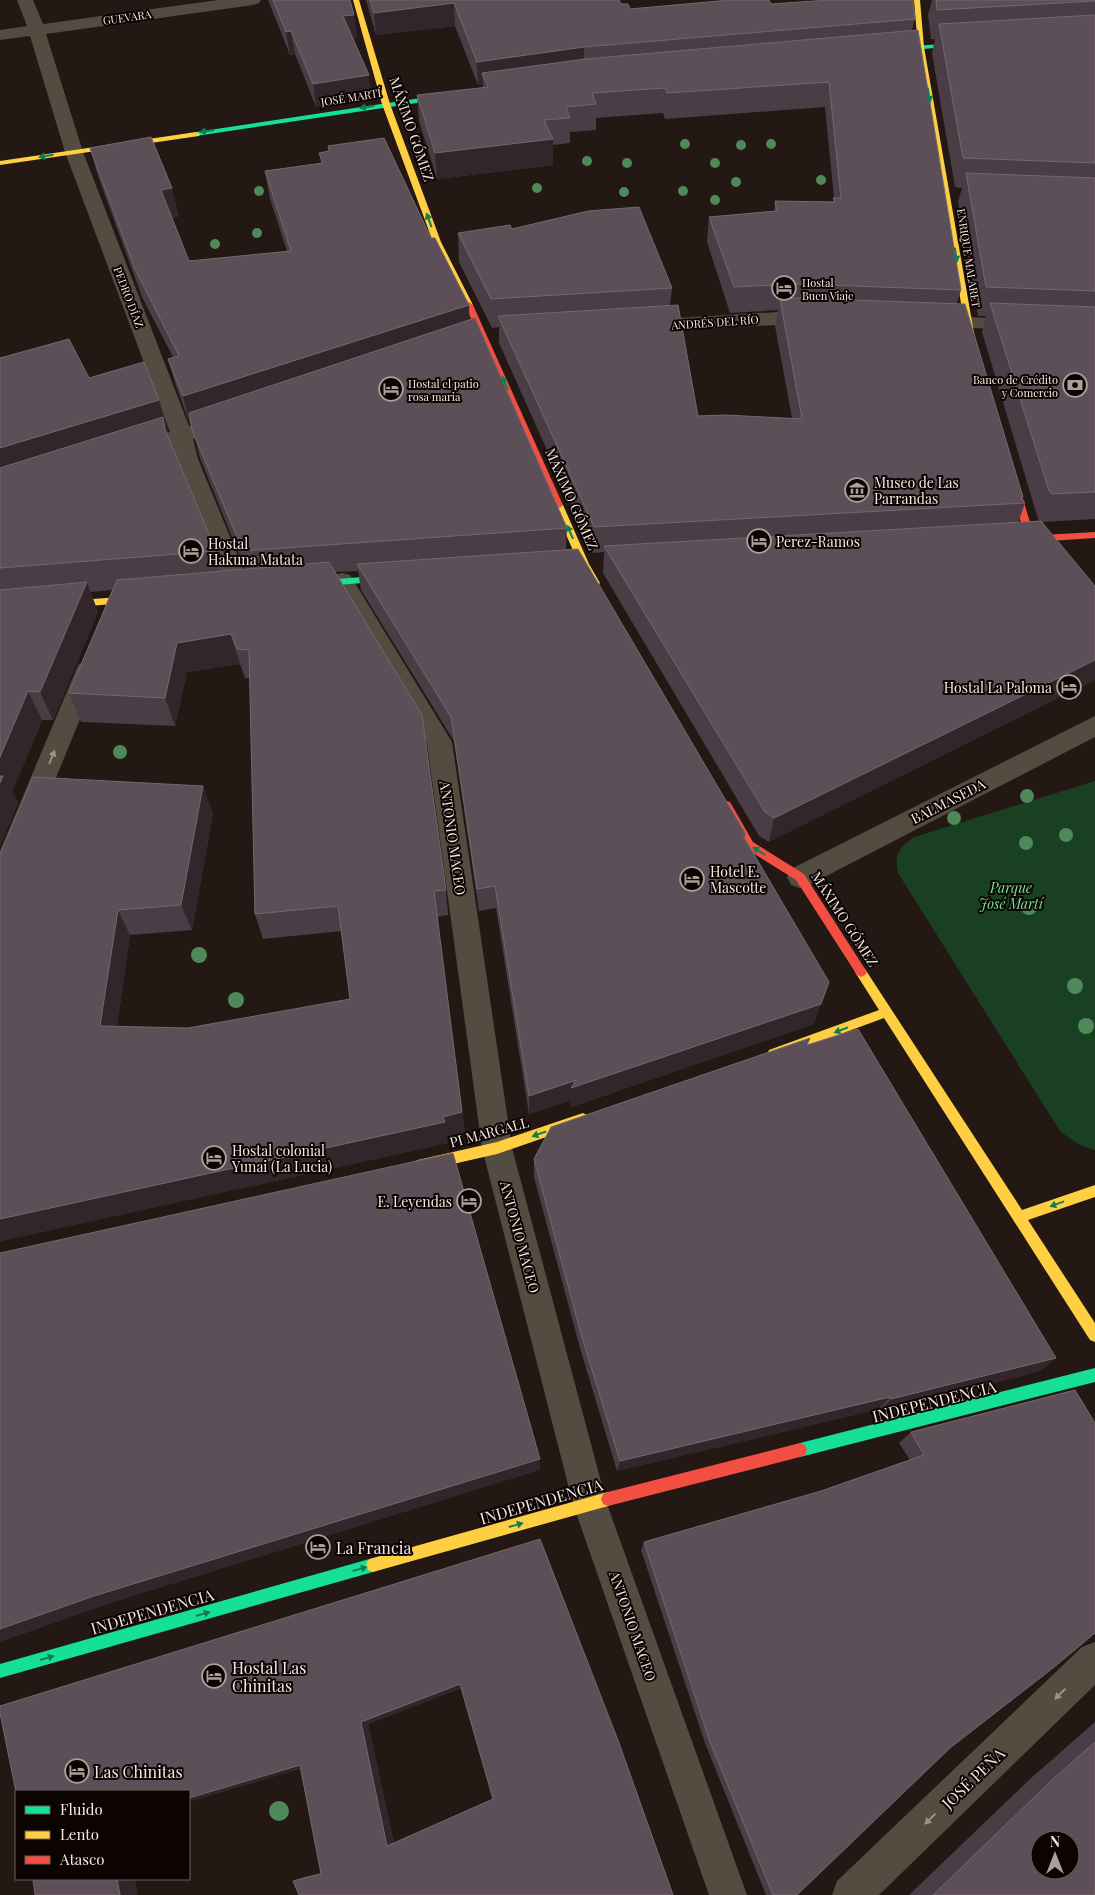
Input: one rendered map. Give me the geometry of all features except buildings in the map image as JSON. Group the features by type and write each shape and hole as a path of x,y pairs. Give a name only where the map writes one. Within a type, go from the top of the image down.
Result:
{"street":[{"name":"PEDRO DÍAZ","path":"25,0 37,30 74,152 182,436 187,459 240,590"},
{"name":"GUEVARA","path":"0,35 253,0"},
{"name":"MÁXIMO GÓMEZ","path":"356,0 386,104 437,242 484,338 584,564 599,589"},
{"name":"ENRIQUE MALARET","path":"916,0 921,47 967,323 975,352"},
{"path":"871,52 979,43"},
{"name":"JOSÉ MARTÍ","path":"0,163 462,94"},
{"path":"946,195 966,196"},
{"name":"ANDRÉS DEL RÍO","path":"629,327 794,317 832,318"},
{"path":"919,321 1095,328"},
{"path":"118,456 248,414"},
{"path":"1009,466 1026,523 1095,596"},
{"path":"1001,541 1095,535"},
{"path":"296,586 410,576"},
{"name":"ANTONIO MACEO","path":"342,581 439,742 497,1148 590,1504 728,1895"},
{"path":"0,610 155,598"},
{"path":"0,883 117,600"},
{"name":"BALMASEDA","path":"800,877 1095,726"},
{"name":"MÁXIMO GÓMEZ","path":"719,794 749,844 800,877 1095,1335"},
{"path":"765,1057 886,1012"},
{"name":"PI MARGALL","path":"410,1168 497,1148 599,1114"},
{"path":"1019,1217 1095,1190"},
{"name":"INDEPENDENCIA","path":"0,1671 590,1504 1095,1376"},
{"name":"JOSÉ PEÑA","path":"851,1895 1095,1660"}],"green space":[{"name":"Parque José Martí","path":"1095,781 1095,1150 1076,1143 1060,1131 898,873 897,856 901,848 914,837"}],"traffic: fast":[{"path":"885,50 971,44"},
{"path":"196,134 454,95"},
{"path":"303,585 397,577"},
{"path":"800,1450 1095,1375"},
{"path":"0,1671 373,1565"}],"traffic: slow":[{"path":"356,0 386,104 437,242 469,305"},
{"path":"917,0 921,47 971,339"},
{"path":"0,163 196,134"},
{"path":"558,505 584,564 595,583"},
{"path":"0,610 146,598"},
{"path":"861,972 1095,1335"},
{"path":"773,1054 886,1012"},
{"path":"418,1166 497,1148 583,1119"},
{"path":"1019,1217 1095,1191"},
{"path":"373,1565 608,1499"}],"traffic: jam":[{"path":"469,305 558,505"},
{"path":"1012,476 1026,523 1095,596"},
{"path":"1017,540 1095,535"},
{"path":"726,805 749,845 800,877 861,972"},
{"path":"608,1499 800,1450"}],"place":[{"name":"Hostal Buen Viaje","path":"784,288"},
{"name":"Banco de Crédito y Comercio","path":"1075,385"},
{"name":"Hostal el patio rosa maria","path":"391,389"},
{"name":"Museo de Las Parrandas","path":"857,490"},
{"name":"Perez-Ramos","path":"759,541"},
{"name":"Hostal Hakuna Matata","path":"191,551"},
{"name":"Hostal La Paloma","path":"1069,687"},
{"name":"Hotel E. Mascotte","path":"692,879"},
{"name":"Hostal colonial Yunai (La Lucia)","path":"214,1158"},
{"name":"E. Leyendas","path":"469,1201"},
{"name":"La Francia","path":"318,1547"},
{"name":"Hostal Las Chinitas","path":"214,1676"},
{"name":"Las Chinitas","path":"77,1771"}]}
